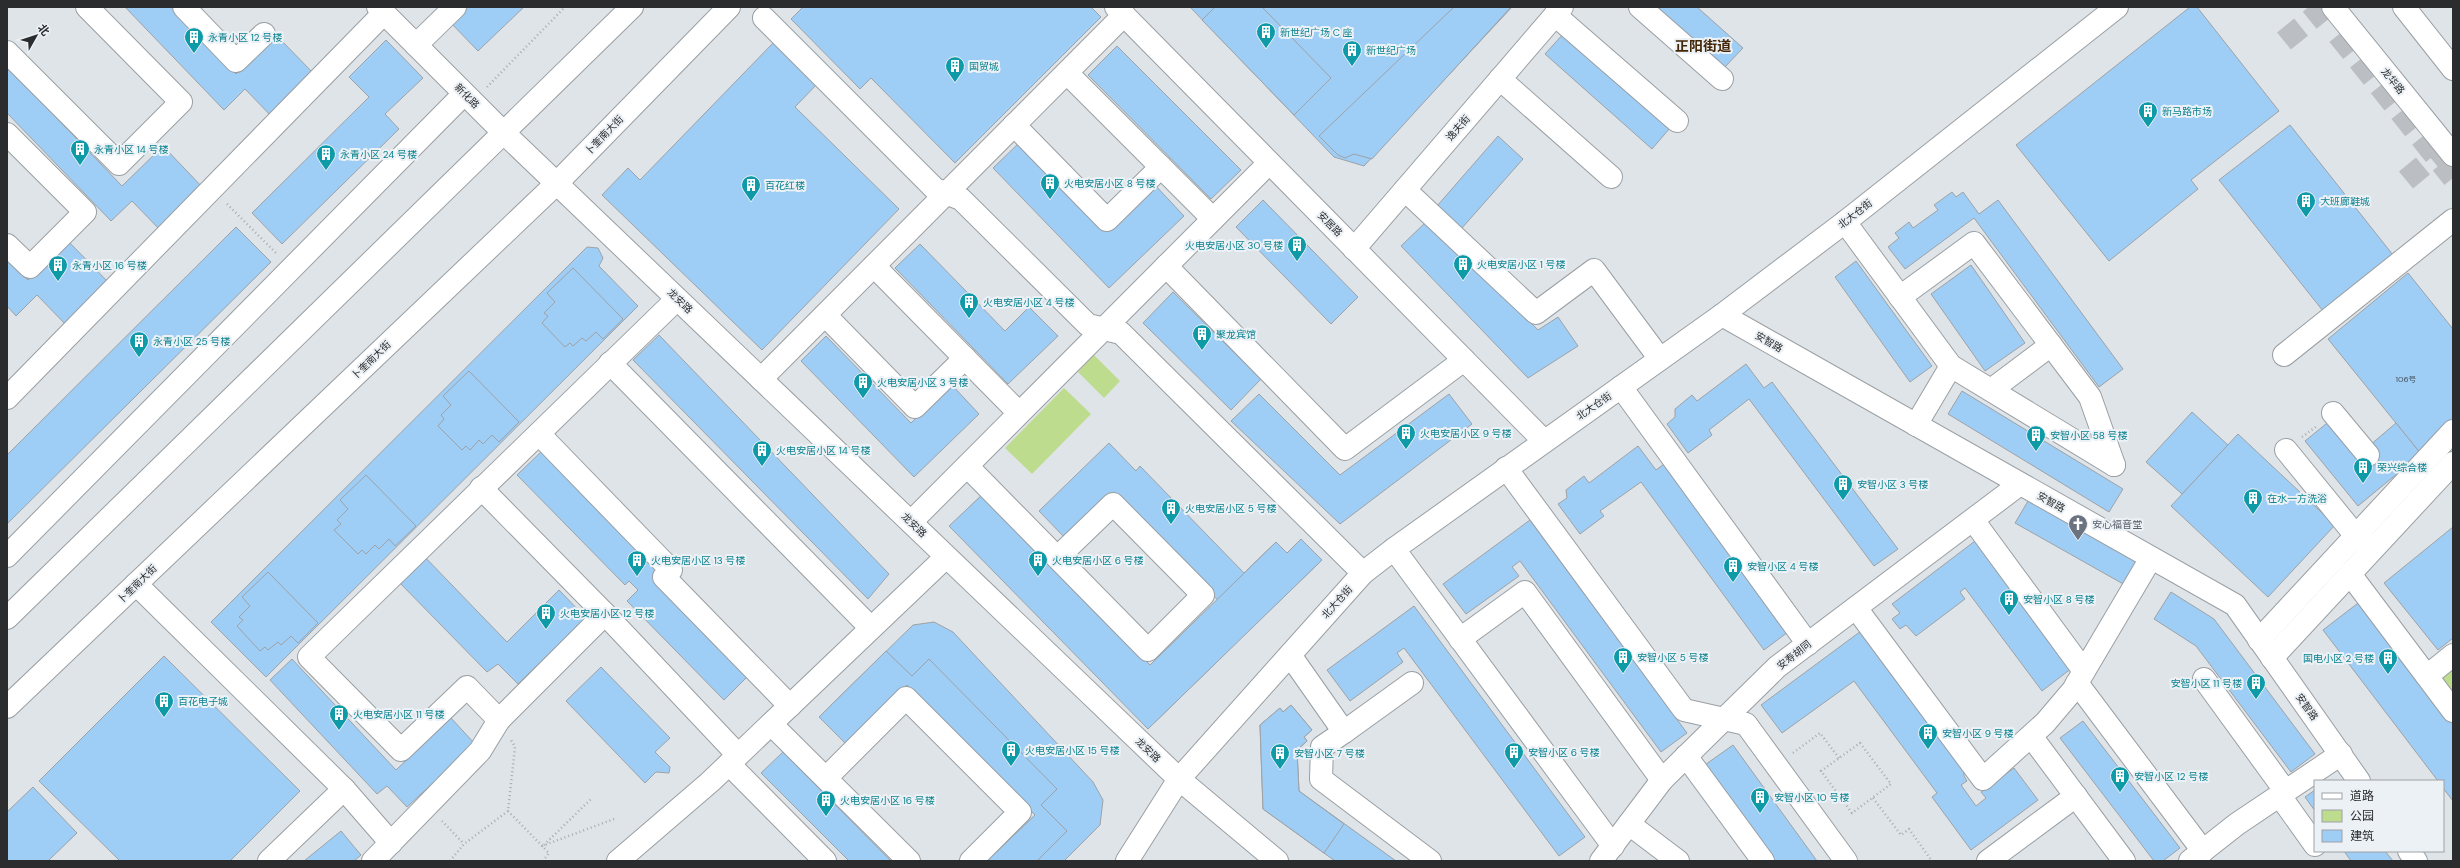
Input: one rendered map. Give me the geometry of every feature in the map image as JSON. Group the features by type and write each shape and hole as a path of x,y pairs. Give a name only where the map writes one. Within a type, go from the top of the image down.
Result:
{"street":[{"path":"7,52 119,164 181,102 87,7"},
{"path":"184,7 236,60 264,34"},
{"path":"416,45 455,7"},
{"path":"7,618 504,134 632,7"},
{"name":"卜奎南大街","path":"7,708 557,183 729,7"},
{"path":"1640,7 1722,79"},
{"name":"北大仓街","path":"1127,861 1179,779 1363,573 1506,468 1722,315 1845,222 2117,7"},
{"name":"龙华路","path":"2333,7 2453,155"},
{"path":"2404,7 2453,69"},
{"path":"7,398 212,190 381,10"},
{"name":"新化路","path":"381,10 504,134 557,183"},
{"path":"761,379 1067,73 1120,11"},
{"name":"安居路","path":"1120,11 1544,441"},
{"path":"1559,11 1677,121"},
{"name":"逸夫街","path":"1354,248 1559,11"},
{"path":"764,18 935,189 961,199 1088,325 1121,333 1363,573"},
{"path":"1067,73 1212,220"},
{"path":"1500,79 1611,177"},
{"path":"7,556 468,98"},
{"path":"1014,125 1107,220 1161,167"},
{"path":"7,134 85,212 30,268 7,245"},
{"path":"911,522 1270,163"},
{"name":"龙安路","path":"557,183 1179,779 1277,861"},
{"path":"1405,190 1536,313 1594,270 1660,359"},
{"path":"2284,355 2453,220"},
{"path":"1845,222 1900,297 1951,366 2114,465 2090,397 1974,242 1900,297"},
{"path":"874,266 1019,413"},
{"path":"1166,266 1345,449 1464,360"},
{"path":"499,720 466,687 401,750 309,657 677,299"},
{"path":"825,315 915,407 965,358"},
{"name":"安智路","path":"1722,315 2235,605 2359,780"},
{"path":"1991,390 2051,345"},
{"path":"610,363 871,628"},
{"path":"1916,425 1951,366"},
{"path":"1621,387 1808,644"},
{"path":"2333,413 2368,455"},
{"path":"2272,658 2350,574 2364,543 2453,431"},
{"path":"541,436 671,570 664,577 790,706"},
{"path":"2286,450 2364,543"},
{"path":"2259,640 2453,463"},
{"path":"967,466 1148,650 1203,596 1113,504 1058,557"},
{"path":"1506,468 1684,710 1746,724 1846,861"},
{"name":"安寿胡同","path":"1607,853 1662,780 1777,667 2020,484"},
{"path":"481,488 605,614 825,861"},
{"path":"1972,520 2080,677 2197,856 2237,824 2341,754"},
{"path":"1394,549 1460,639 1607,853"},
{"path":"618,861 734,759 946,556"},
{"path":"1856,608 1983,779 2045,723 2080,677 2151,558"},
{"path":"2350,574 2453,711"},
{"path":"136,584 344,790 391,843"},
{"path":"1460,639 1525,592 1662,780"},
{"path":"373,861 480,751 499,720 605,614"},
{"path":"1290,655 1344,732"},
{"path":"2426,676 2453,655"},
{"path":"2204,679 2281,785 2285,803 2314,844"},
{"path":"1412,683 1322,748 1320,779 1430,861"},
{"path":"826,778 906,698 1020,812 971,861"},
{"path":"771,724 909,861"},
{"path":"2031,736 2124,861"},
{"path":"1686,756 1763,861"},
{"path":"268,861 344,790"},
{"path":"1988,861 2076,796"},
{"path":"1629,824 1678,861"},
{"path":"2320,852 2326,861"},
{"path":"2410,852 2416,861"}],"path":[{"path":"468,98 565,7"},
{"path":"212,190 269,245"},
{"path":"2286,450 2333,413"},
{"path":"450,861 464,844 508,811 515,747 499,720"},
{"path":"1776,765 1820,733 1839,758"},
{"path":"1860,743 1891,784 1852,813 1821,772 1839,758 1860,743"},
{"path":"1873,798 1901,835 1909,829 1932,861"},
{"path":"542,846 591,799"},
{"path":"427,805 464,844"},
{"path":"508,811 548,853 543,861"},
{"path":"542,846 614,819"}],"green space":[{"path":"1094,355 1120,381 1104,398 1078,372"},
{"path":"1064,388 1091,414 1032,474 1005,448"},
{"path":"2453,668 2453,698 2438,679"}],"building":[{"name":"永青小区 12 号楼","path":"125,7 171,7 236,74 276,35 319,79 275,120 245,89 224,110"},
{"path":"463,7 524,7 478,51 449,21"},
{"name":"国贸城","path":"803,7 1091,7 1101,17 955,163 871,78 860,89 791,19"},
{"name":"新世纪广场","path":"1190,7 1512,7 1364,166 1334,157"},
{"name":"新世纪广场 C 座","path":"1215,7 1262,7 1331,78 1294,115 1202,20"},
{"path":"1454,7 1511,7 1372,159 1354,154 1345,158 1338,155 1319,136"},
{"path":"1653,7 1697,7 1743,48 1723,69"},
{"name":"新马路市场","path":"2190,7 2197,7 2279,111 2191,180 2198,189 2109,261 2016,145"},
{"path":"1564,33 1670,128 1652,149 1545,54"},
{"name":"永青小区 24 号楼","path":"386,40 423,78 385,114 399,129 282,244 252,213 369,97 349,77"},
{"name":"百花红楼","path":"776,40 819,82 795,107 899,209 762,350 602,195 628,168 640,180"},
{"path":"1117,46 1241,170 1211,199 1088,75"},
{"name":"永青小区 14 号楼","path":"7,66 122,186 163,146 205,190 162,232 132,201 111,221 7,113"},
{"name":"大班廊鞋城","path":"2290,125 2393,255 2323,311 2219,180"},
{"path":"1498,136 1523,159 1462,228 1437,206"},
{"name":"火电安居小区 8 号楼","path":"1020,142 1106,231 1154,184 1184,216 1109,288 993,168"},
{"path":"1952,192 1956,197 1963,192 1979,214 1998,200 2123,369 2099,387 1974,218 1905,269 1888,247 1899,238 1895,233 1909,222 1913,228 1938,210 1934,205"},
{"name":"火电安居小区 30 号楼","path":"1263,200 1358,297 1331,324 1236,227"},
{"name":"火电安居小区 1 号楼","path":"1429,219 1538,330 1558,317 1578,346 1528,378 1401,246"},
{"name":"永青小区 25 号楼","path":"236,227 271,262 7,524 7,455"},
{"name":"永青小区 16 号楼","path":"68,241 111,285 67,326 37,295 16,316 7,306 7,259 28,280"},
{"name":"火电安居小区 4 号楼","path":"920,244 1005,331 1029,307 1058,336 1008,384 895,268"},
{"path":"587,247 598,248 603,258 599,266 638,306 266,677 211,622"},
{"path":"1856,261 1932,366 1910,382 1835,277"},
{"path":"1971,265 2025,343 1985,371 1931,294"},
{"path":"573,268 623,319 603,339 596,332 586,341 582,338 573,346 570,343 565,347 542,323 548,316 544,313 555,302 547,293"},
{"path":"2408,273 2453,329 2453,419 2421,454 2328,339"},
{"name":"聚龙宾馆","path":"1173,292 1261,379 1231,410 1143,323"},
{"name":"火电安居小区 14 号楼","path":"659,335 889,574 868,599 633,360"},
{"name":"火电安居小区 3 号楼","path":"826,336 911,423 951,384 979,414 914,477 801,361"},
{"name":"安智小区 3 号楼","path":"1746,364 1764,388 1772,382 1898,549 1874,566 1749,399 1709,430 1712,435 1688,453 1667,424 1675,417 1675,409 1692,395 1697,401"},
{"path":"469,371 519,422 499,442 492,435 483,444 479,440 470,450 466,446 462,450 438,426 444,419 441,415 451,405 443,396"},
{"name":"安智小区 58 号楼","path":"1962,391 2123,489 2109,512 1948,414"},
{"name":"火电安居小区 9 号楼","path":"1259,394 1340,475 1449,394 1472,424 1340,524 1231,421"},
{"path":"2192,412 2228,445 2182,494 2146,462"},
{"name":"荣兴综合楼","path":"2332,419 2369,446 2396,423 2421,454 2358,506 2305,441"},
{"name":"在水一方洗浴","path":"2238,434 2335,525 2268,597 2171,506"},
{"name":"火电安居小区 5 号楼","path":"1109,443 1136,471 1140,466 1244,573 1276,542 1287,553 1301,539 1322,560 1248,631 1114,494 1067,540 1039,511"},
{"name":"安智小区 4 号楼","path":"1638,446 1656,470 1664,464 1788,632 1764,650 1641,482 1600,511 1604,516 1580,534 1558,504 1567,498 1566,490 1584,476 1589,483"},
{"name":"火电安居小区 13 号楼","path":"543,450 658,568 653,574 750,674 724,700 627,601 638,590 629,581 625,585 517,475"},
{"path":"366,475 416,526 395,546 389,539 379,549 375,545 366,554 362,550 358,554 334,530 341,524 337,520 348,509 340,500"},
{"name":"火电安居小区 6 号楼","path":"983,494 1150,665 1180,636 1193,648 1207,634 1226,653 1154,723 957,519"},
{"path":"983,494 1150,665 1276,542 1287,553 1301,539 1322,560 1148,729 949,526"},
{"name":"安心福音堂","path":"2031,496 2140,558 2125,585 2015,523"},
{"name":"安智小区 5 号楼","path":"1530,520 1687,733 1661,752 1520,561 1512,567 1519,576 1466,614 1443,584"},
{"path":"2453,527 2453,638 2438,650 2384,583"},
{"name":"安智小区 8 号楼","path":"1975,541 2072,668 2042,691 1965,588 1960,592 1965,599 1916,636 1906,625 1900,629 1892,619 1900,613 1892,604"},
{"name":"火电安居小区 12 号楼","path":"421,553 507,642 559,590 586,618 518,684 498,664 487,672 395,578"},
{"path":"268,572 318,623 298,643 291,636 281,645 278,642 268,650 265,647 260,651 237,626 243,620 239,617 250,606 242,597"},
{"name":"安智小区 11 号楼","path":"2171,592 2214,619 2315,754 2291,772 2196,646 2154,619"},
{"name":"国电小区 2 号楼","path":"2362,600 2453,721 2453,801 2444,789 2444,780 2437,780 2323,630"},
{"name":"安智小区 6 号楼","path":"1414,606 1585,837 1559,856 1404,648 1397,653 1403,662 1350,701 1327,670"},
{"path":"934,622 953,632 1093,782 1103,800 1100,825 1064,861 987,861 1035,815 907,685 846,744 819,717 913,625"},
{"name":"安智小区 9 号楼","path":"1861,631 1964,769 1964,776 1967,781 1961,785 1976,806 1986,798 1981,792 2014,768 2038,800 1971,850 1932,797 1937,793 1854,681 1782,733 1761,705"},
{"name":"火电安居小区 15 号楼","path":"886,651 912,676 929,659 1057,789 1041,805 1067,831 1037,861 987,861 1035,815 907,685 846,744 819,717"},
{"name":"百花电子城","path":"164,656 300,791 230,861 120,861 39,781"},
{"name":"火电安居小区 11 号楼","path":"292,659 396,770 451,718 475,744 407,807 387,786 377,794 270,680"},
{"path":"601,667 670,738 655,752 670,767 669,773 656,772 645,783 566,701"},
{"name":"安智小区 7 号楼","path":"1291,705 1312,730 1304,737 1307,741 1297,750 1299,791 1396,861 1335,861 1263,809 1260,725 1280,708 1283,712"},
{"name":"安智小区 7 号楼","path":"1291,705 1312,730 1304,737 1307,741 1297,750 1299,791 1344,824 1324,853 1263,809 1260,725 1280,708 1283,712"},
{"name":"安智小区 12 号楼","path":"2083,721 2180,848 2163,861 2154,861 2060,738"},
{"name":"安智小区 10 号楼","path":"1733,745 1817,861 1770,861 1702,767"},
{"name":"火电安居小区 16 号楼","path":"783,752 891,861 849,861 761,773"},
{"path":"33,787 77,833 48,861 7,861 7,812"},
{"path":"2314,791 2314,810 2305,797"},
{"path":"341,831 361,855 354,861 304,861"},
{"path":"2345,852 2386,852 2393,861 2351,861"}],"tunnel":[{"path":"2284,41 2326,7"},
{"path":"2338,35 2453,178"},
{"path":"2406,180 2447,146"}],"place":[{"name":"新世纪广场 C 座","path":"1266,49"},
{"name":"永青小区 12 号楼","path":"194,54"},
{"name":"新世纪广场","path":"1352,67"},
{"name":"国贸城","path":"955,83"},
{"name":"新马路市场","path":"2148,128"},
{"name":"永青小区 14 号楼","path":"80,166"},
{"name":"永青小区 24 号楼","path":"326,171"},
{"name":"火电安居小区 8 号楼","path":"1050,200"},
{"name":"百花红楼","path":"751,202"},
{"name":"大班廊鞋城","path":"2306,218"},
{"name":"火电安居小区 30 号楼","path":"1297,262"},
{"name":"火电安居小区 1 号楼","path":"1463,281"},
{"name":"永青小区 16 号楼","path":"58,282"},
{"name":"火电安居小区 4 号楼","path":"969,319"},
{"name":"聚龙宾馆","path":"1202,351"},
{"name":"永青小区 25 号楼","path":"139,358"},
{"name":"火电安居小区 3 号楼","path":"863,399"},
{"name":"火电安居小区 9 号楼","path":"1406,450"},
{"name":"安智小区 58 号楼","path":"2036,452"},
{"name":"火电安居小区 14 号楼","path":"762,467"},
{"name":"荣兴综合楼","path":"2363,484"},
{"name":"安智小区 3 号楼","path":"1843,501"},
{"name":"在水一方洗浴","path":"2253,515"},
{"name":"火电安居小区 5 号楼","path":"1171,525"},
{"name":"安心福音堂","path":"2078,541"},
{"name":"火电安居小区 13 号楼","path":"637,577"},
{"name":"火电安居小区 6 号楼","path":"1038,577"},
{"name":"安智小区 4 号楼","path":"1733,583"},
{"name":"安智小区 8 号楼","path":"2009,616"},
{"name":"火电安居小区 12 号楼","path":"546,630"},
{"name":"安智小区 5 号楼","path":"1623,674"},
{"name":"国电小区 2 号楼","path":"2388,675"},
{"name":"安智小区 11 号楼","path":"2256,700"},
{"name":"百花电子城","path":"164,718"},
{"name":"火电安居小区 11 号楼","path":"339,731"},
{"name":"安智小区 9 号楼","path":"1928,750"},
{"name":"火电安居小区 15 号楼","path":"1011,767"},
{"name":"安智小区 6 号楼","path":"1514,769"},
{"name":"安智小区 7 号楼","path":"1280,770"},
{"name":"安智小区 12 号楼","path":"2120,793"},
{"name":"安智小区 10 号楼","path":"1760,814"},
{"name":"火电安居小区 16 号楼","path":"826,817"}],"district":[{"name":"正阳街道","path":"1703,46"}]}
